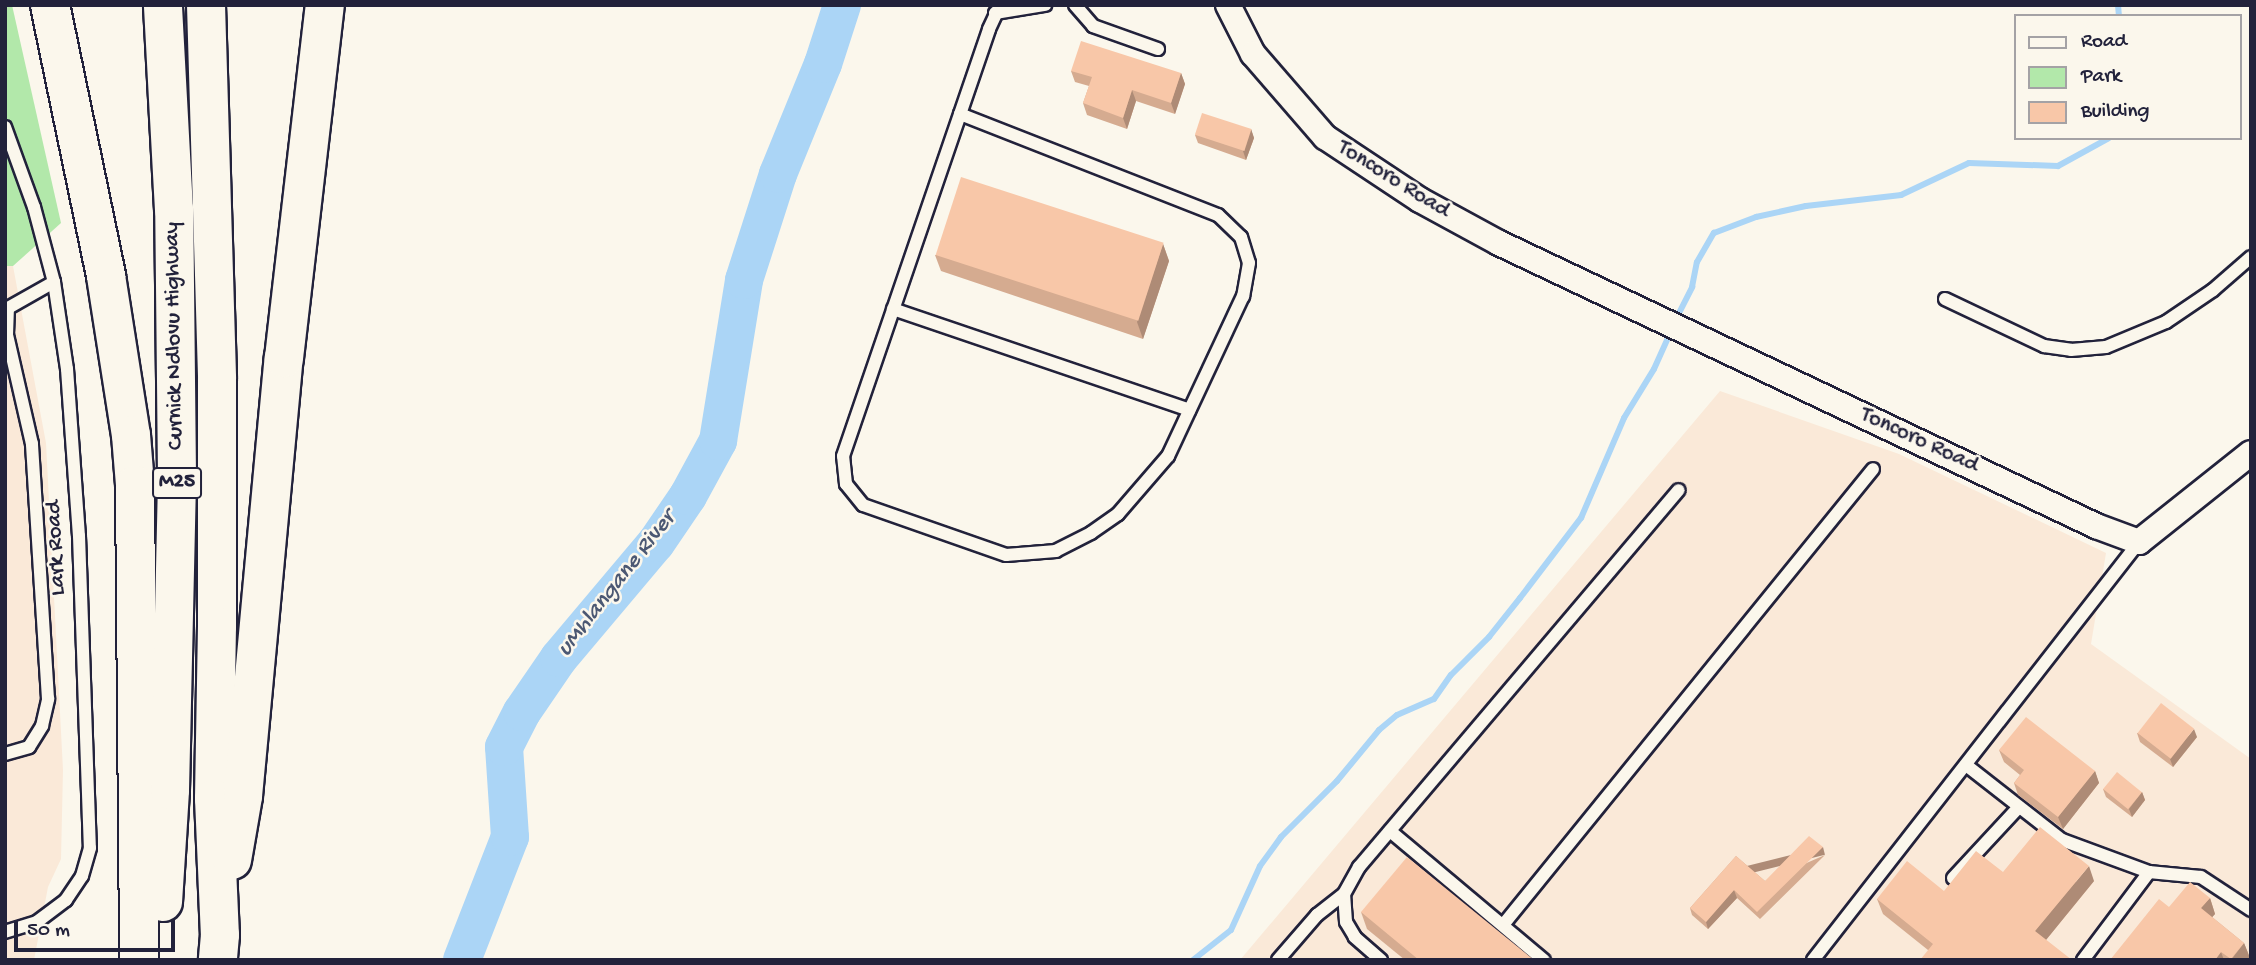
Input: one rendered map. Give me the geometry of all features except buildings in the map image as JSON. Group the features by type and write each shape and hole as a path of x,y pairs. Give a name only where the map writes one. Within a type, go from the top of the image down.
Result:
{"main road":[{"path":"50,5 106,276 131,435 135,485 139,960"},
{"name":"Curnick Ndlovu Highway","path":"159,960 170,790 177,476 174,210 163,5"},
{"name":"Curnick Ndlovu Highway","path":"206,5 217,379 214,799 219,947"},
{"path":"219,947 243,796 284,358 325,5"}],"street":[{"name":"Toncoro Road","path":"1228,5 1253,54 1325,137 1420,200 1499,243 1611,293 2096,526 2139,542"},
{"path":"2139,542 2251,453"}],"lane":[{"path":"960,114 1218,215 1241,237 1249,263 1243,296 1168,456 1118,514 1091,533 1056,551 1006,555 863,505 846,484 843,456 892,309 960,114 997,9 1045,5"},
{"path":"1075,5 1093,26 1158,49"},
{"name":"Lark Road","path":"5,127 34,207 54,282 67,369 79,536 90,848 82,876 66,900 37,922 5,932"},
{"path":"1945,299 2044,346 2071,350 2106,347 2166,322 2213,290 2251,257"},
{"path":"5,754 29,747 42,726 48,699 32,444 7,335 8,308 54,282"},
{"path":"892,309 1189,410"},
{"path":"1503,925 1873,469"},
{"path":"1278,960 1317,915 1344,894 1359,867 1679,490"},
{"path":"1813,960 2139,542"},
{"path":"1966,765 2062,840 2149,872 2201,877 2251,910"},
{"path":"1953,878 2020,807"},
{"path":"1390,831 1544,960"},
{"path":"2083,960 2149,872"},
{"path":"1344,894 1346,922 1355,937 1381,960"}],"shaded area":[{"path":"5,266 13,266 46,443 63,770 61,859 48,887 34,960 5,960"},
{"path":"1720,391 1899,454 2106,553 2091,644 2251,759 2251,960 1240,960"}],"green space":[{"path":"5,5 12,5 61,223 13,266 5,266"}],"waterway":[{"name":"uMhlangane River","path":"462,960 510,837 504,747 522,712 559,658 656,543 688,496 718,441 744,280 778,174 823,64 842,5"},
{"path":"2118,5 2119,14"},
{"path":"1676,319 1692,287 1697,262 1714,233 1756,217 1806,206 1901,195 1969,163 2058,166 2105,140"},
{"path":"1193,960 1231,930 1260,866 1281,837 1337,781 1379,730 1397,715 1434,699 1451,675 1489,637 1581,518 1624,418 1654,369 1672,329"}]}
